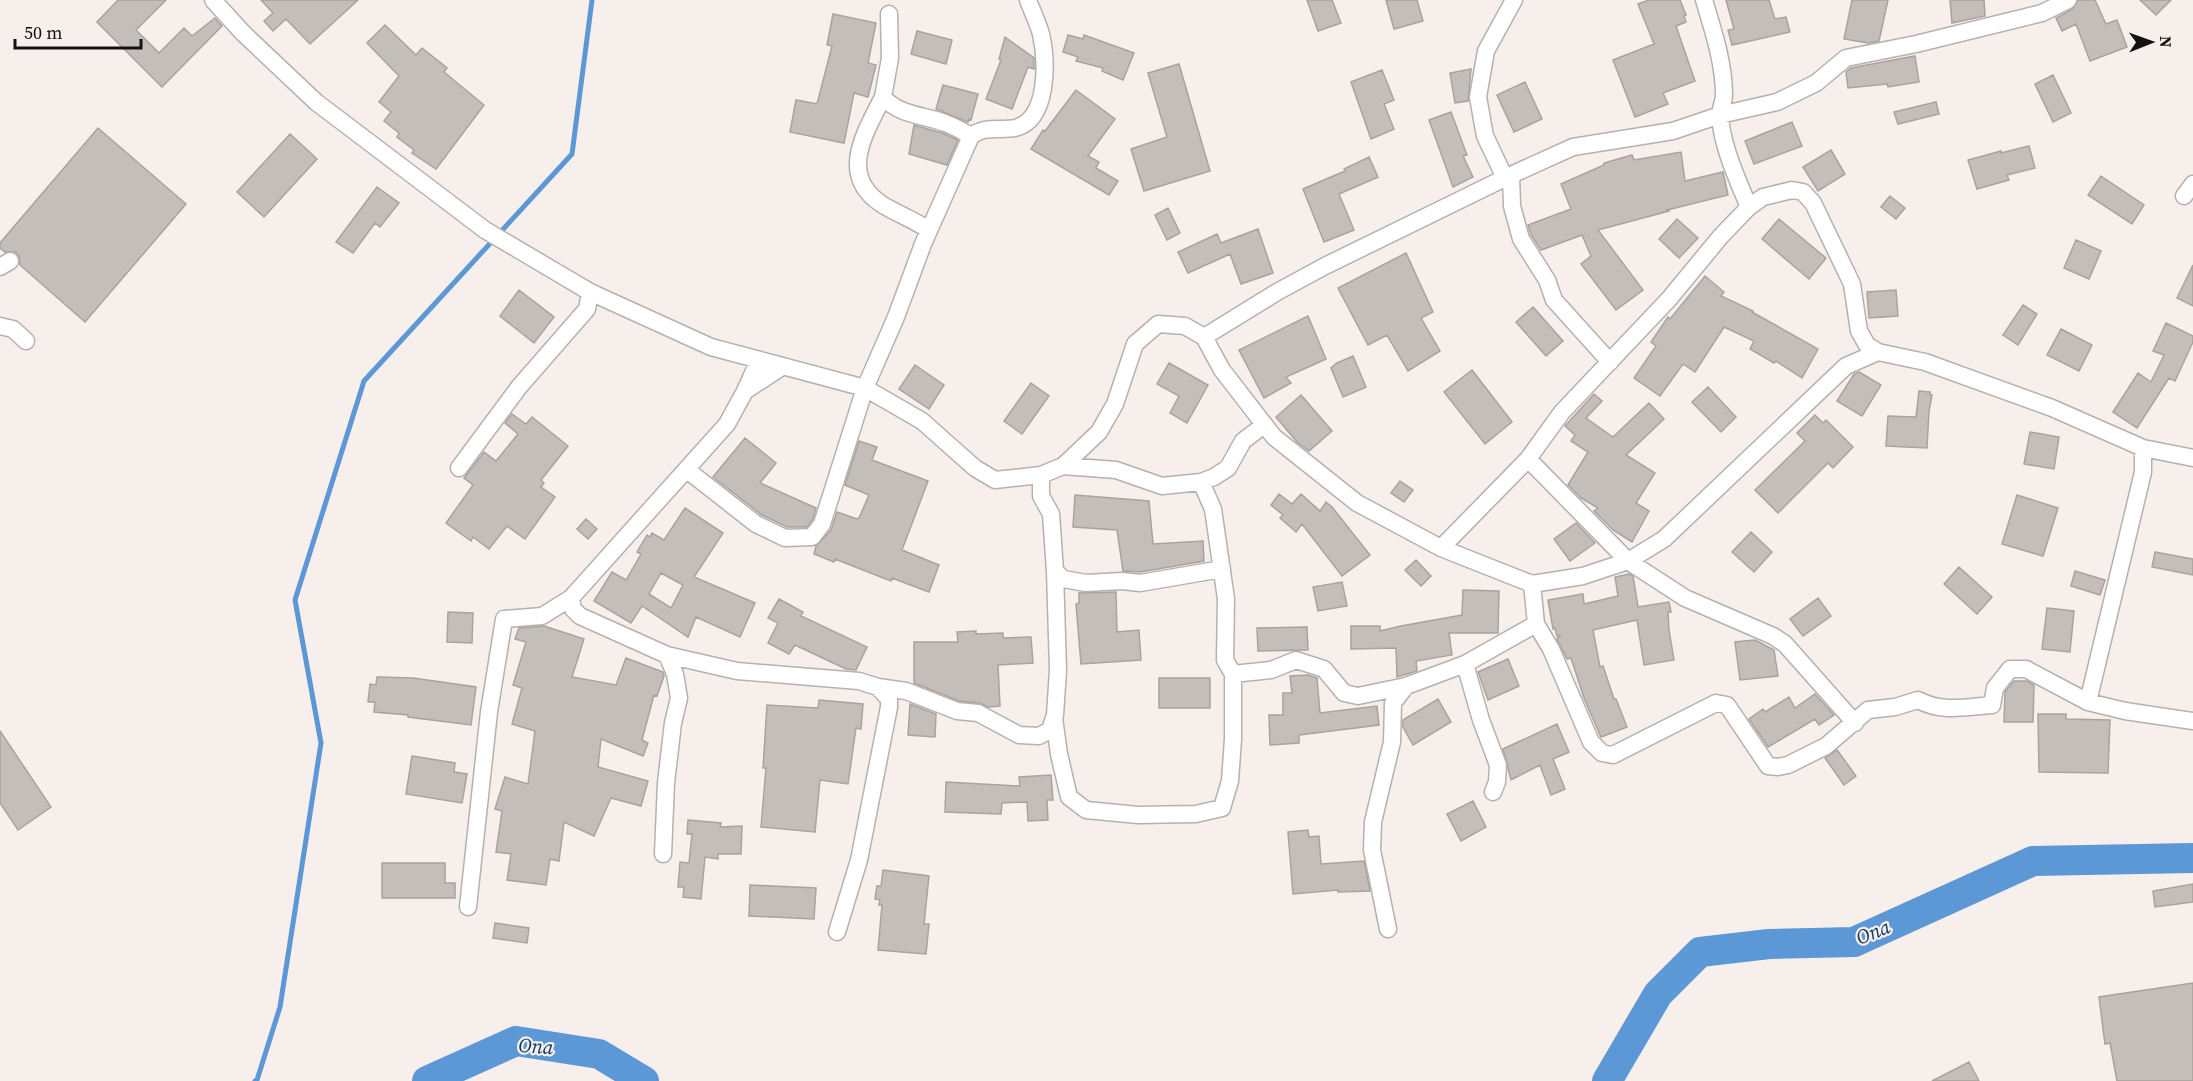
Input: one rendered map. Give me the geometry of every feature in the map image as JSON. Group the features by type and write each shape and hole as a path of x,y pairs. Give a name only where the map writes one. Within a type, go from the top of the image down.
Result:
{"street":[{"path":"213,0 243,33 316,102 485,230 504,239 590,292 711,346 865,388 922,421 975,468 995,480 1041,475 1064,466 1099,432 1115,404 1136,344 1158,324 1185,326 1204,337 1222,370 1274,438 1357,503 1441,548 1532,584 1583,576 1628,561 1664,539 1845,366 1878,352"},
{"path":"687,470 756,524 785,538 812,537 822,524 865,388 896,317 929,230 971,135 988,128 1015,128 1027,123 1040,106 1044,74 1041,34 1028,0"},
{"path":"1514,0 1486,51 1478,98 1485,136 1508,176 1512,206 1521,239 1547,280 1554,300 1610,362"},
{"path":"1704,0 1716,38 1721,68 1724,97 1720,116 1727,145 1749,207"},
{"path":"1204,337 1315,271 1508,176 1573,147 1672,131 1777,102 1816,83 1846,58 1916,44 2042,13 2068,0"},
{"path":"890,14 890,58 883,97 864,133 858,152 859,175 870,194 883,205 929,230"},
{"path":"883,97 888,104 902,111 945,123 971,135"},
{"path":"1441,548 1528,459 1562,412 1669,299 1721,236 1749,207 1762,196 1792,190 1803,192 1813,203 1852,284 1858,331 1867,345 1878,352 1925,362 2052,408 2143,448 2193,458"},
{"path":"459,468 519,387 587,309 590,292"},
{"path":"0,326 13,329 26,341"},
{"path":"468,907 489,712 504,619 542,616 571,598 727,424 745,391 753,358"},
{"path":"745,391 783,366"},
{"path":"1064,466 1116,470 1162,486 1201,482 1228,468 1243,441 1264,425"},
{"path":"2088,702 2143,472 2143,448"},
{"path":"1528,459 1628,561 1684,598 1773,636 1785,644 1855,723"},
{"path":"1041,475 1041,496 1051,514 1055,571 1058,670 1054,718 1059,754 1069,797 1086,810 1138,815 1196,814 1222,808 1230,781 1233,739 1233,674 1225,660 1226,599 1213,509 1201,482"},
{"path":"1055,571 1063,579 1086,583 1122,581 1140,583 1222,569"},
{"path":"1532,584 1536,624 1551,649 1592,742 1602,753 1613,755 1716,703 1727,705 1768,766 1788,765 1826,746 1868,710 1895,707 1918,700 1933,708 1943,709 1992,705 1995,688 2010,669 2026,669 2088,702 2125,711 2193,721"},
{"path":"571,598 573,609 580,616 667,655 737,671 859,681 878,687 906,691 957,711 978,713 1018,735 1039,736 1050,730 1054,718"},
{"path":"1233,674 1271,670 1296,660 1324,669 1344,693 1358,696 1406,686 1465,664 1536,624"},
{"path":"663,854 666,783 673,723 679,698 675,674 667,655"},
{"path":"1465,664 1481,720 1498,765 1497,782 1493,792"},
{"path":"1388,929 1372,850 1373,822 1392,742 1393,703 1406,686"},
{"path":"837,932 859,860 889,707 889,699 878,687"}],"building":[{"path":"118,0 166,0 136,30 159,53 184,28 192,36 215,18 222,26 162,87 97,22"},
{"path":"261,0 358,0 310,44 286,19 273,31 264,21 273,13"},
{"path":"1307,0 1332,0 1341,23 1318,31"},
{"path":"1386,0 1417,0 1423,21 1394,29"},
{"path":"1649,0 1680,0 1686,15 1684,16 1686,22 1676,26 1695,81 1663,93 1668,104 1635,117 1613,60 1654,44 1638,4"},
{"path":"1726,0 1769,0 1775,19 1786,17 1790,32 1732,45 1728,30 1734,29"},
{"path":"1852,0 1888,0 1879,41 1868,43 1844,39"},
{"path":"1950,0 1984,0 1985,16 1952,23"},
{"path":"2078,0 2095,0 2106,24 2117,20 2127,47 2090,61 2076,24 2062,31 2056,18 2073,9"},
{"path":"2140,0 2171,0 2156,15"},
{"path":"833,14 876,23 868,63 876,65 868,97 854,93 844,143 790,132 796,100 817,104 832,46 827,45"},
{"path":"385,25 416,55 422,48 447,68 444,72 484,105 436,169 412,153 414,150 397,137 399,133 384,121 391,112 379,102 399,76 367,43"},
{"path":"917,31 952,40 946,64 911,54"},
{"path":"1068,35 1083,39 1084,35 1134,53 1123,80 1102,71 1103,68 1076,61 1078,57 1063,52"},
{"path":"1005,37 1034,58 1034,69 1028,67 1012,109 986,99 1001,60 999,59"},
{"path":"1915,56 1919,82 1888,87 1887,84 1848,88 1846,72 1851,68"},
{"path":"1179,64 1210,171 1144,191 1131,149 1167,137 1148,73"},
{"path":"1471,69 1468,101 1455,103 1450,73"},
{"path":"1382,70 1394,100 1384,104 1394,129 1371,139 1351,82"},
{"path":"2053,75 2071,113 2053,122 2035,84"},
{"path":"1525,82 1542,119 1514,132 1497,95"},
{"path":"943,85 978,94 971,120 969,119 968,122 936,109"},
{"path":"1076,90 1115,119 1088,156 1099,162 1096,168 1118,181 1109,195 1031,149 1043,130 1045,131"},
{"path":"1936,102 1939,114 1898,124 1894,112"},
{"path":"1451,112 1467,155 1463,156 1473,177 1453,187 1429,120"},
{"path":"1792,122 1802,146 1754,164 1745,141"},
{"path":"914,125 958,140 947,165 909,154"},
{"path":"98,128 186,204 85,322 20,265 16,252 5,252 0,248 0,243"},
{"path":"290,134 317,159 264,217 237,192"},
{"path":"2029,146 2035,168 2007,175 2009,180 1977,189 1968,160"},
{"path":"1831,150 1845,174 1818,191 1803,167"},
{"path":"1681,152 1685,181 1723,172 1728,195 1598,230 1643,290 1616,310 1581,264 1591,256 1582,235 1541,250 1531,235 1528,225 1571,209 1561,184 1604,163 1632,155 1634,160"},
{"path":"1369,157 1378,177 1339,194 1354,230 1324,242 1303,189 1345,171 1344,169"},
{"path":"2101,176 2144,205 2132,224 2088,195"},
{"path":"377,187 399,203 380,227 375,223 353,253 336,242"},
{"path":"1890,196 1905,208 1896,219 1881,207"},
{"path":"1168,208 1180,233 1167,240 1155,215"},
{"path":"1677,219 1698,238 1679,258 1659,239"},
{"path":"1779,219 1826,258 1809,279 1762,239"},
{"path":"1258,229 1273,273 1241,284 1230,254 1188,273 1178,252 1217,234 1221,243"},
{"path":"2076,240 2101,251 2089,279 2064,268"},
{"path":"1406,253 1433,312 1421,318 1440,351 1408,371 1387,335 1368,345 1338,288"},
{"path":"2193,265 2193,306 2177,298"},
{"path":"1705,276 1724,292 1721,296 1753,311 1818,349 1802,378 1776,361 1774,363 1750,349 1754,341 1724,327 1695,372 1683,364 1660,396 1634,378 1656,346 1651,342 1668,317 1670,319"},
{"path":"519,290 554,317 534,343 500,316"},
{"path":"1896,290 1898,316 1869,318 1867,292"},
{"path":"2023,305 2037,314 2018,345 2003,335"},
{"path":"1533,307 1563,341 1546,356 1516,322"},
{"path":"1308,316 1326,359 1286,377 1291,383 1264,398 1239,350"},
{"path":"2166,323 2193,336 2193,342 2175,381 2169,378 2137,428 2113,412 2138,373 2151,382 2164,355 2153,351"},
{"path":"2061,329 2092,345 2079,371 2047,355"},
{"path":"1353,356 1366,387 1343,397 1331,368"},
{"path":"1169,363 1208,385 1187,423 1170,413 1179,396 1157,384"},
{"path":"915,365 944,385 929,409 899,389"},
{"path":"1472,370 1512,422 1485,444 1444,392"},
{"path":"1859,372 1881,385 1862,416 1837,401 1854,374"},
{"path":"1031,383 1049,396 1022,434 1004,421"},
{"path":"1708,387 1736,417 1721,432 1692,402"},
{"path":"1919,391 1930,392 1932,395 1927,448 1886,446 1888,416 1916,417"},
{"path":"1594,394 1602,401 1586,418 1613,437 1649,403 1664,419 1626,455 1655,473 1636,503 1649,511 1632,542 1613,530 1594,511 1598,508 1581,498 1568,485 1588,452 1571,441 1575,435 1565,426"},
{"path":"1301,395 1332,431 1309,451 1297,442 1276,417"},
{"path":"512,414 526,424 532,417 568,446 541,480 544,483 541,487 555,497 525,539 507,526 489,549 473,537 471,541 446,523 473,485 464,478 484,452 496,461 518,434 505,423"},
{"path":"1815,415 1823,423 1826,420 1853,447 1833,468 1828,463 1778,513 1755,490 1805,441 1797,433"},
{"path":"2030,432 2059,437 2054,469 2024,464"},
{"path":"745,438 776,463 760,483 816,508 813,519 807,527 787,527 762,515 713,477"},
{"path":"859,441 877,447 872,460 928,481 902,550 939,565 929,592 892,578 891,581 835,559 834,562 814,554 816,546 831,530 837,512 859,518 869,495 845,485"},
{"path":"1400,481 1413,490 1404,502 1391,493"},
{"path":"1279,494 1292,504 1301,494 1320,511 1326,502 1370,555 1342,576 1302,524 1296,532 1280,518 1283,515 1271,505"},
{"path":"1075,495 1149,501 1153,544 1203,541 1204,561 1140,572 1123,571 1117,530 1073,527"},
{"path":"2017,495 2058,508 2043,556 2002,544"},
{"path":"685,508 723,533 694,577 755,603 740,637 696,617 688,637 642,606 631,623 594,601 612,572 626,580 641,554 637,552 647,535 650,537 652,533 664,540","holes":["661,573 683,585 671,608 649,594"]},
{"path":"586,519 597,529 588,539 577,529"},
{"path":"1576,523 1595,543 1570,561 1554,539"},
{"path":"1751,532 1772,552 1754,572 1732,552"},
{"path":"2155,552 2193,559 2193,575 2152,567"},
{"path":"1416,560 1431,576 1421,586 1405,570"},
{"path":"1959,567 1992,597 1977,614 1944,584"},
{"path":"2075,571 2105,580 2100,595 2071,586"},
{"path":"1629,574 1633,576 1638,607 1669,602 1671,612 1668,612 1669,630 1674,660 1644,665 1637,620 1593,630 1600,667 1603,666 1614,699 1616,699 1627,727 1601,737 1584,698 1571,658 1567,659 1557,639 1560,636 1557,636 1555,628 1553,629 1548,600 1583,594 1584,604 1618,596 1615,577"},
{"path":"1342,582 1347,606 1318,611 1313,587"},
{"path":"1463,590 1499,591 1498,633 1449,633 1452,655 1416,661 1417,671 1397,677 1396,648 1351,649 1351,626 1380,626 1380,631 1462,615"},
{"path":"1116,592 1117,632 1139,630 1141,660 1081,664 1076,604 1079,603 1079,593"},
{"path":"1818,598 1831,616 1803,636 1790,619"},
{"path":"779,599 803,612 801,616 867,647 856,670 846,669 795,645 789,654 768,643 778,623 768,618"},
{"path":"2047,608 2074,611 2070,652 2042,649"},
{"path":"448,612 473,613 472,643 447,642"},
{"path":"544,626 584,639 572,677 616,685 626,658 663,672 664,676 657,696 654,695 642,740 648,743 643,756 601,739 598,767 648,781 641,806 611,798 594,836 564,822 559,861 550,859 546,885 507,880 511,854 496,852 502,811 495,809 505,777 528,784 535,731 512,724 522,688 513,685 526,642 515,639 519,628"},
{"path":"1307,627 1308,650 1258,651 1257,628"},
{"path":"976,631 976,634 1003,633 1003,638 1031,637 1033,663 998,665 1000,706 988,707 979,703 959,701 914,683 914,642 958,642 957,632"},
{"path":"1755,640 1774,650 1778,676 1740,680 1735,642"},
{"path":"1508,659 1519,686 1488,700 1478,672"},
{"path":"1308,675 1317,678 1320,713 1377,706 1379,725 1299,735 1299,743 1270,745 1269,715 1283,715 1283,693 1292,693 1290,676"},
{"path":"377,677 413,678 476,687 471,725 374,712 375,702 368,702 370,684 376,685"},
{"path":"1159,678 1210,678 1210,708 1159,708"},
{"path":"2014,681 2027,681 2034,685 2033,722 2004,722 2005,692"},
{"path":"1815,694 1834,715 1819,725 1815,719 1768,747 1749,719 1763,709 1765,712 1789,697 1795,708"},
{"path":"1438,699 1451,722 1413,745 1403,727 1403,720"},
{"path":"819,700 863,704 861,729 856,728 848,784 820,780 815,832 761,827 766,768 763,768 767,705 818,708"},
{"path":"910,704 936,714 935,737 908,735"},
{"path":"2038,714 2066,714 2066,719 2110,720 2108,773 2039,772"},
{"path":"1557,724 1569,752 1553,759 1565,789 1551,795 1540,765 1511,780 1503,749"},
{"path":"0,731 51,807 18,830 0,803"},
{"path":"1837,750 1856,776 1844,785 1825,758"},
{"path":"412,756 455,763 454,772 467,774 462,803 406,794"},
{"path":"1051,775 1053,800 1047,800 1048,820 1028,821 1027,802 1002,803 1001,814 945,812 946,782 1020,786 1019,777"},
{"path":"1473,801 1486,827 1461,841 1447,814"},
{"path":"688,820 721,823 720,827 742,826 741,854 718,854 718,859 705,857 701,899 683,897 684,887 678,887 680,862 689,863 692,834 687,834"},
{"path":"1308,830 1309,837 1319,836 1321,864 1364,861 1370,891 1338,892 1338,890 1293,894 1288,832"},
{"path":"382,863 445,863 445,883 455,883 455,898 382,898"},
{"path":"883,870 929,876 924,924 929,924 926,954 878,950 882,905 879,905 880,900 875,899 877,886 881,886"},
{"path":"2193,884 2193,902 2155,907 2153,891"},
{"path":"750,885 816,888 814,919 749,916"},
{"path":"495,923 529,928 527,943 493,938"},
{"path":"2193,983 2193,1081 2117,1081 2110,1043 2105,1044 2099,997"},
{"path":"1969,1062 1979,1081 1932,1081"}],"waterway":[{"path":"255,1081 280,1007 321,743 295,600 364,381 572,154 592,0"},
{"name":"Ona","path":"1607,1081 1658,994 1700,952 1769,944 1854,942 2033,861 2193,858"},
{"name":"Ona","path":"427,1081 516,1041 599,1054 644,1081"}]}
